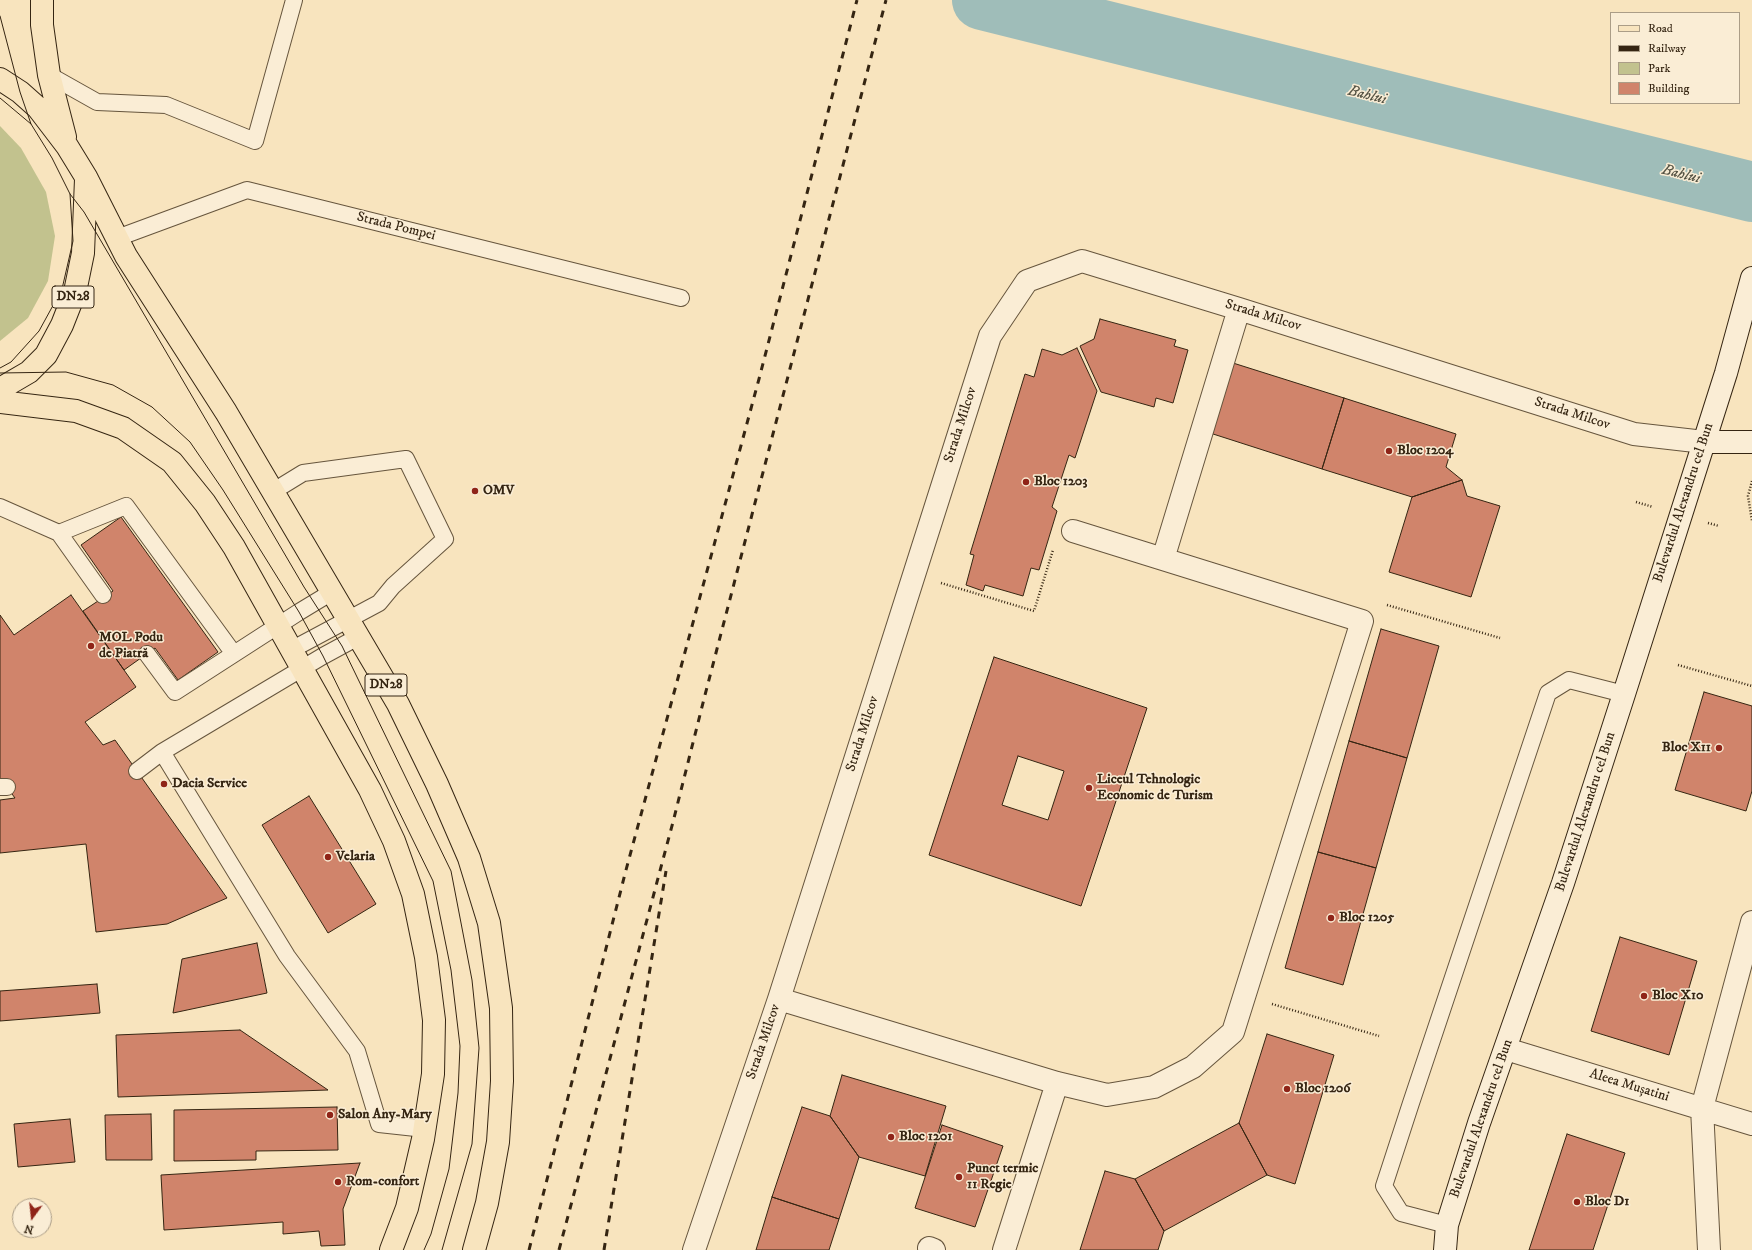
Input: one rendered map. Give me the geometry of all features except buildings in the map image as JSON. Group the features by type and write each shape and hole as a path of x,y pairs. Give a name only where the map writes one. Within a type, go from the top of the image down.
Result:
{"main road":[{"name":"DN28","path":"42,0 42,25 49,75 67,146"},
{"name":"DN28","path":"1,77 38,108 67,146 86,177 126,256 226,412 272,492 290,518 398,704 437,784 469,858 489,923 501,1008 502,1081 498,1142 487,1204 474,1250"},
{"name":"DN28","path":"0,389 29,372 46,354 62,325 75,292 83,253 86,177"},
{"path":"0,402 76,411 123,428 172,462 205,503 234,547 370,790 394,841 413,894 426,957 434,1020 432,1074 425,1129 407,1208 391,1250"}],"street":[{"name":"Strada Milcov","path":"694,1250 779,999 990,336 1027,281 1082,261 1240,309 1634,434 1704,442 1752,442"},
{"name":"Bulevardul Alexandru cel Bun","path":"1445,1250 1447,1225 1479,1123 1506,1049 1624,694 1726,373 1752,278"},
{"path":"1163,559 1240,309"},
{"path":"779,999 1057,1083 1107,1095 1154,1087 1193,1067 1233,1032 1362,621 1073,531"},
{"path":"1709,1250 1702,1108 1752,922"},
{"name":"Aleea Mușatini","path":"1506,1049 1752,1124"},
{"path":"1004,1250 1057,1083"}],"lane":[{"path":"49,75 97,102 166,105 255,141 294,0"},
{"name":"Strada Pompei","path":"117,238 247,190 681,298"},
{"path":"137,771 162,752 302,669 353,628 379,603 393,586 445,540 406,459 303,473 272,492"},
{"path":"59,533 126,506 234,654"},
{"path":"0,507 59,533 103,595"},
{"path":"147,654 175,692 332,592"},
{"path":"291,650 353,628"},
{"path":"1447,1225 1401,1213 1384,1186 1548,692 1569,680 1624,694"},
{"path":"162,752 287,956 357,1052 380,1124 425,1129"}],"path":[{"path":"1752,481 1748,496 1752,521"},
{"path":"914,574 1034,611 1059,528 1073,531"},
{"path":"1362,621 1368,600 1500,638"},
{"path":"1678,665 1752,686"},
{"path":"1245,996 1379,1036"}],"green space":[{"path":"0,126 21,148 46,192 55,236 48,281 28,318 0,341"}],"waterway":[{"name":"Bahlui","path":"982,0 1752,192"}],"tram line":[{"path":"0,16 20,92 31,124 52,158 70,194 84,212 304,587 342,646 451,871 472,980 479,1048 472,1144 442,1250"},
{"path":"0,98 31,124"},
{"path":"0,368 11,362 39,331 62,289 73,241 70,194"},
{"path":"0,373 66,372 113,385 152,407 190,442 223,490 299,612 323,656 433,881 451,970 460,1046 458,1093 449,1169 431,1234 424,1250"}],"railway":[{"path":"529,1250 626,870 759,379 857,0"},
{"path":"559,1250 673,822 886,0"},
{"path":"604,1250 666,871"}],"place":[{"name":"Bloc 1204","path":"1389,451"},
{"name":"Bloc 1203","path":"1026,482"},
{"name":"OMV","path":"475,491"},
{"name":"MOL Podu de Piatră","path":"91,646"},
{"name":"Bloc X11","path":"1719,748"},
{"name":"Dacia Service","path":"164,784"},
{"name":"Liceul Tehnologic Economic de Turism","path":"1089,788"},
{"name":"Velaria","path":"328,857"},
{"name":"Bloc 1205","path":"1331,918"},
{"name":"Bloc X10","path":"1644,996"},
{"name":"Bloc 1206","path":"1287,1089"},
{"name":"Salon Any-Mary","path":"330,1115"},
{"name":"Bloc 1201","path":"891,1137"},
{"name":"Punct termic 11 Regie","path":"959,1177"},
{"name":"Rom-confort","path":"338,1182"},
{"name":"Bloc D1","path":"1577,1202"}]}
